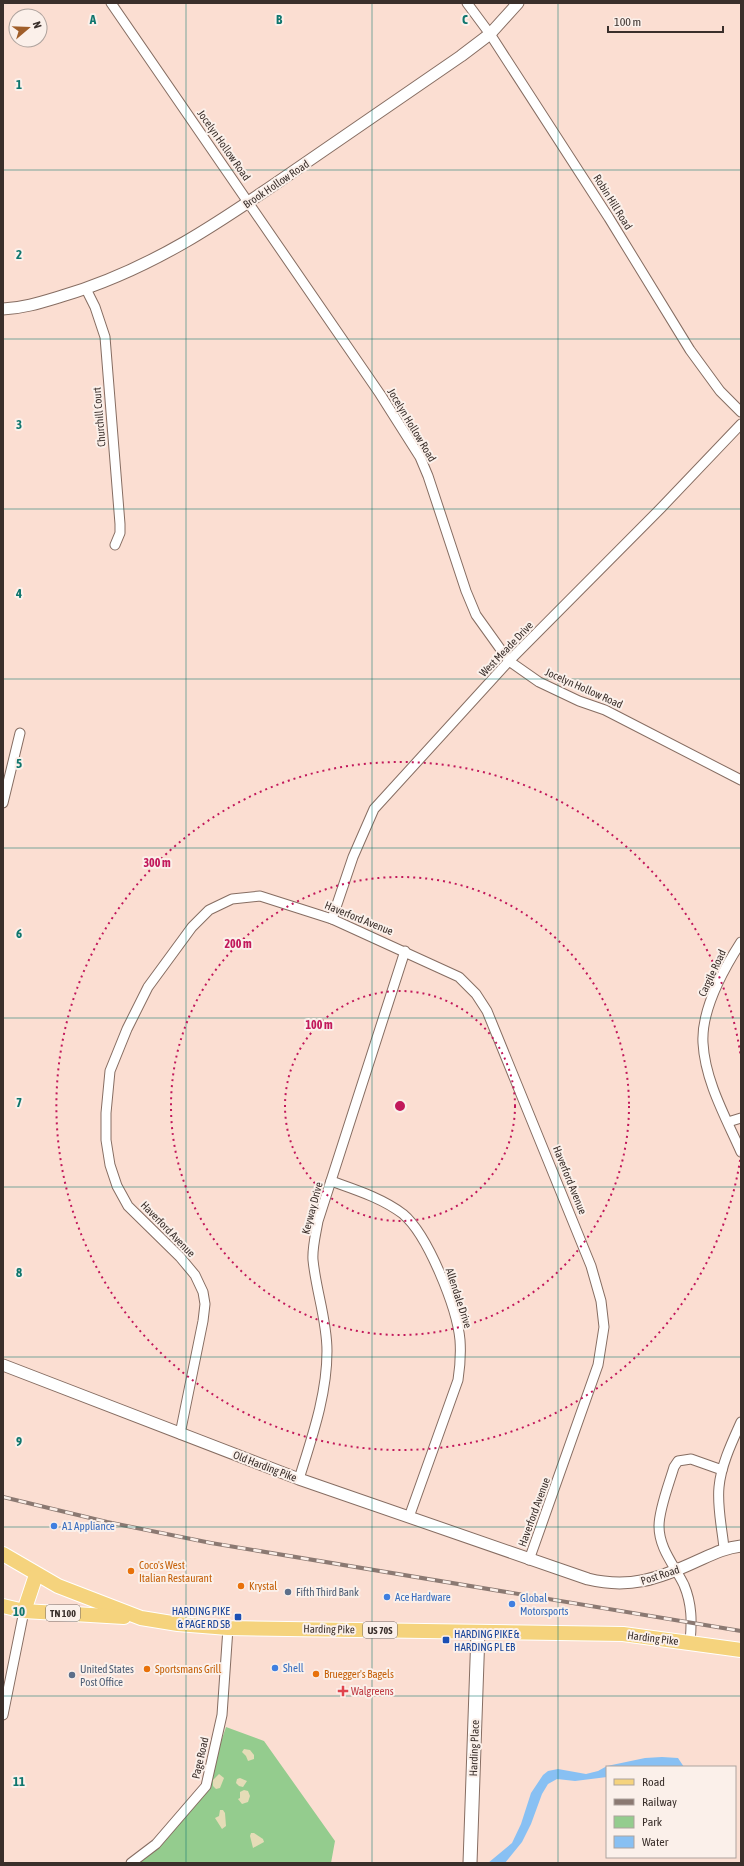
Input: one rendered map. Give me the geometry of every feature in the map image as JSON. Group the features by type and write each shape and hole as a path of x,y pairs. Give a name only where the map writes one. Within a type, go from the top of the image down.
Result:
{"main road":[{"name":"Harding Pike","path":"3,1554 36,1575 85,1598 141,1618 178,1624 228,1628 623,1634 741,1650"},
{"path":"24,1611 36,1575"},
{"name":"TN 100","path":"3,1606 24,1611 141,1618"},
{"name":"Harding Place","path":"470,1863 478,1632"}],"street":[{"name":"Jocelyn Hollow Road","path":"111,3 380,394 420,457 434,491 466,591 476,615 509,661 539,682 579,701 605,710 741,780"},
{"name":"Robin Hill Road","path":"467,3 490,34 609,218 690,350 720,391 741,412"},
{"name":"Brook Hollow Road","path":"3,309 21,308 86,289 150,263 181,246 249,202 490,34 518,3"},
{"name":"Churchill Court","path":"86,289 95,307 105,337 120,524 120,533 115,545"},
{"name":"West Meade Drive","path":"332,918 353,857 374,809 509,661 662,507 741,424"},
{"path":"3,802 20,733"},
{"name":"Haverford Avenue","path":"180,1434 203,1321 205,1304 203,1292 195,1275 180,1257 128,1206 118,1186 110,1165 106,1140 106,1113 110,1071 127,1029 148,987 192,928 209,910 232,899 260,896 332,918 405,951 459,976 476,994 487,1011 588,1259 601,1301 604,1327 598,1365 529,1560"},
{"name":"Cargile Road","path":"741,942 711,998 704,1026 703,1043 706,1064 736,1117 741,1152"},
{"name":"Keyway Drive","path":"299,1479 322,1404 327,1350 325,1322 313,1259 318,1221 405,951"},
{"name":"Allendale Drive","path":"331,1181 378,1199 392,1206 404,1215 423,1239 433,1259 456,1319 461,1351 458,1380 409,1517"},
{"name":"Old Harding Pike","path":"3,1365 299,1479 529,1560"},
{"path":"724,1548 719,1504 722,1470 741,1422"},
{"path":"690,1642 691,1610 683,1584 664,1549 659,1526 674,1467 678,1461 691,1459 722,1470"},
{"name":"Post Road","path":"529,1560 588,1579 619,1584 643,1582 676,1571 724,1548 741,1546"},
{"path":"3,1715 24,1611"},
{"name":"Page Road","path":"131,1863 156,1844 206,1786 222,1715 228,1628"}],"green space":[{"path":"226,1727 264,1741 335,1841 331,1863 131,1863 156,1844 206,1786"}],"sand":[{"path":"244,1749 250,1750 254,1755 254,1759 248,1761 242,1752"},
{"path":"219,1774 224,1778 220,1788 216,1789 213,1786 213,1780"},
{"path":"240,1778 247,1781 243,1787 236,1783 237,1779"},
{"path":"244,1790 248,1791 250,1796 248,1802 242,1804 238,1799 240,1798 240,1792"},
{"path":"220,1810 223,1810 225,1813 226,1826 222,1829 215,1818 219,1816"},
{"path":"251,1833 254,1833 263,1839 264,1842 253,1848 250,1836"}],"water":[{"path":"645,1758 678,1758 683,1766 607,1766"},
{"path":"606,1767 606,1777 575,1781 557,1779 548,1784 542,1794 531,1824 522,1842 505,1863 488,1863 512,1843 521,1824 531,1793 543,1775 548,1771 558,1769 586,1774 598,1771"}],"railway":[{"path":"3,1497 107,1522 211,1543 741,1631"}],"place":[{"name":"A1 Appliance","path":"54,1526"},
{"name":"Coco's West Italian Restaurant","path":"131,1571"},
{"name":"Krystal","path":"241,1586"},
{"name":"Fifth Third Bank","path":"288,1592"},
{"name":"Ace Hardware","path":"387,1597"},
{"name":"Global Motorsports","path":"512,1604"},
{"name":"HARDING PIKE & PAGE RD SB","path":"238,1617"},
{"name":"HARDING PIKE & HARDING PL EB","path":"446,1640"},
{"name":"Shell","path":"275,1668"},
{"name":"Sportsmans Grill","path":"147,1669"},
{"name":"Bruegger's Bagels","path":"316,1674"},
{"name":"United States Post Office","path":"72,1675"},
{"name":"Walgreens","path":"343,1691"}]}
